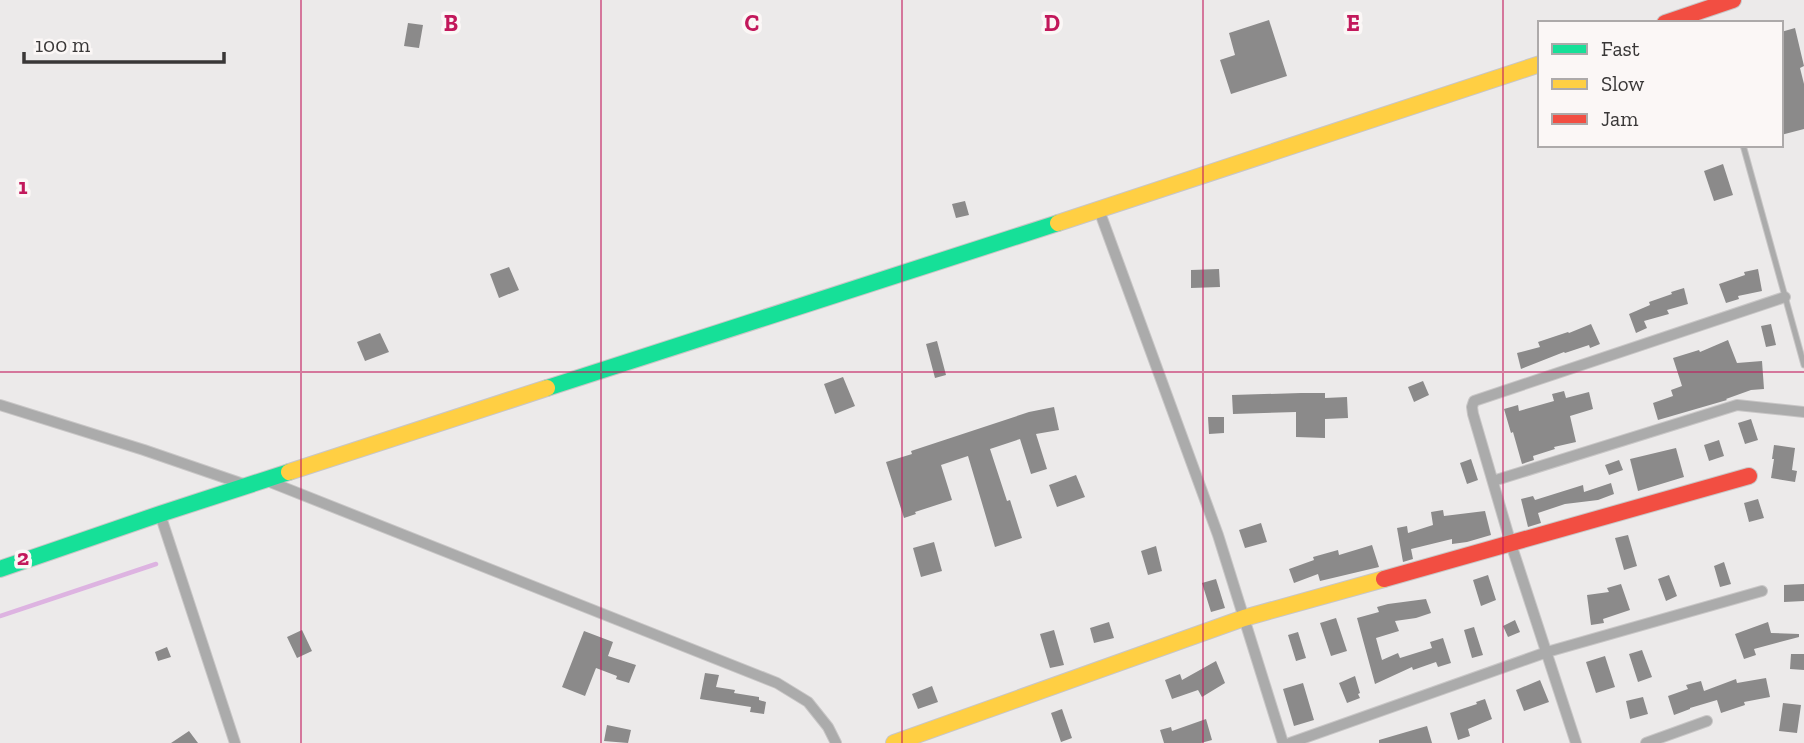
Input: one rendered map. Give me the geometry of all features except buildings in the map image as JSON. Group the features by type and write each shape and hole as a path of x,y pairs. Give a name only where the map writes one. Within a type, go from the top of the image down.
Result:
{"main road":[{"path":"1677,21 1707,16 1733,0"},
{"path":"0,569 160,514 1100,210 1538,65"},
{"path":"894,743 1244,618 1749,476"}],"street":[{"path":"1100,210 1218,535 1283,743"},
{"path":"1576,743 1511,544 1473,414 1474,401 1785,297"},
{"path":"0,405 257,483 776,683 808,702 828,727 836,743"},
{"path":"1493,481 1737,405 1804,412"},
{"path":"160,514 235,743"},
{"path":"1290,743 1547,652 1762,591"},
{"path":"1646,743 1707,721"}],"lane":[{"path":"1744,147 1804,365"}],"waterway":[{"path":"0,616 156,564"}],"traffic: fast":[{"path":"547,388 1058,223"},
{"path":"0,569 289,472"}],"traffic: slow":[{"path":"1058,223 1538,65"},
{"path":"289,472 547,388"},
{"path":"894,743 1244,618 1384,579"}],"traffic: jam":[{"path":"1671,21 1733,0"},
{"path":"1384,579 1749,476"}]}
